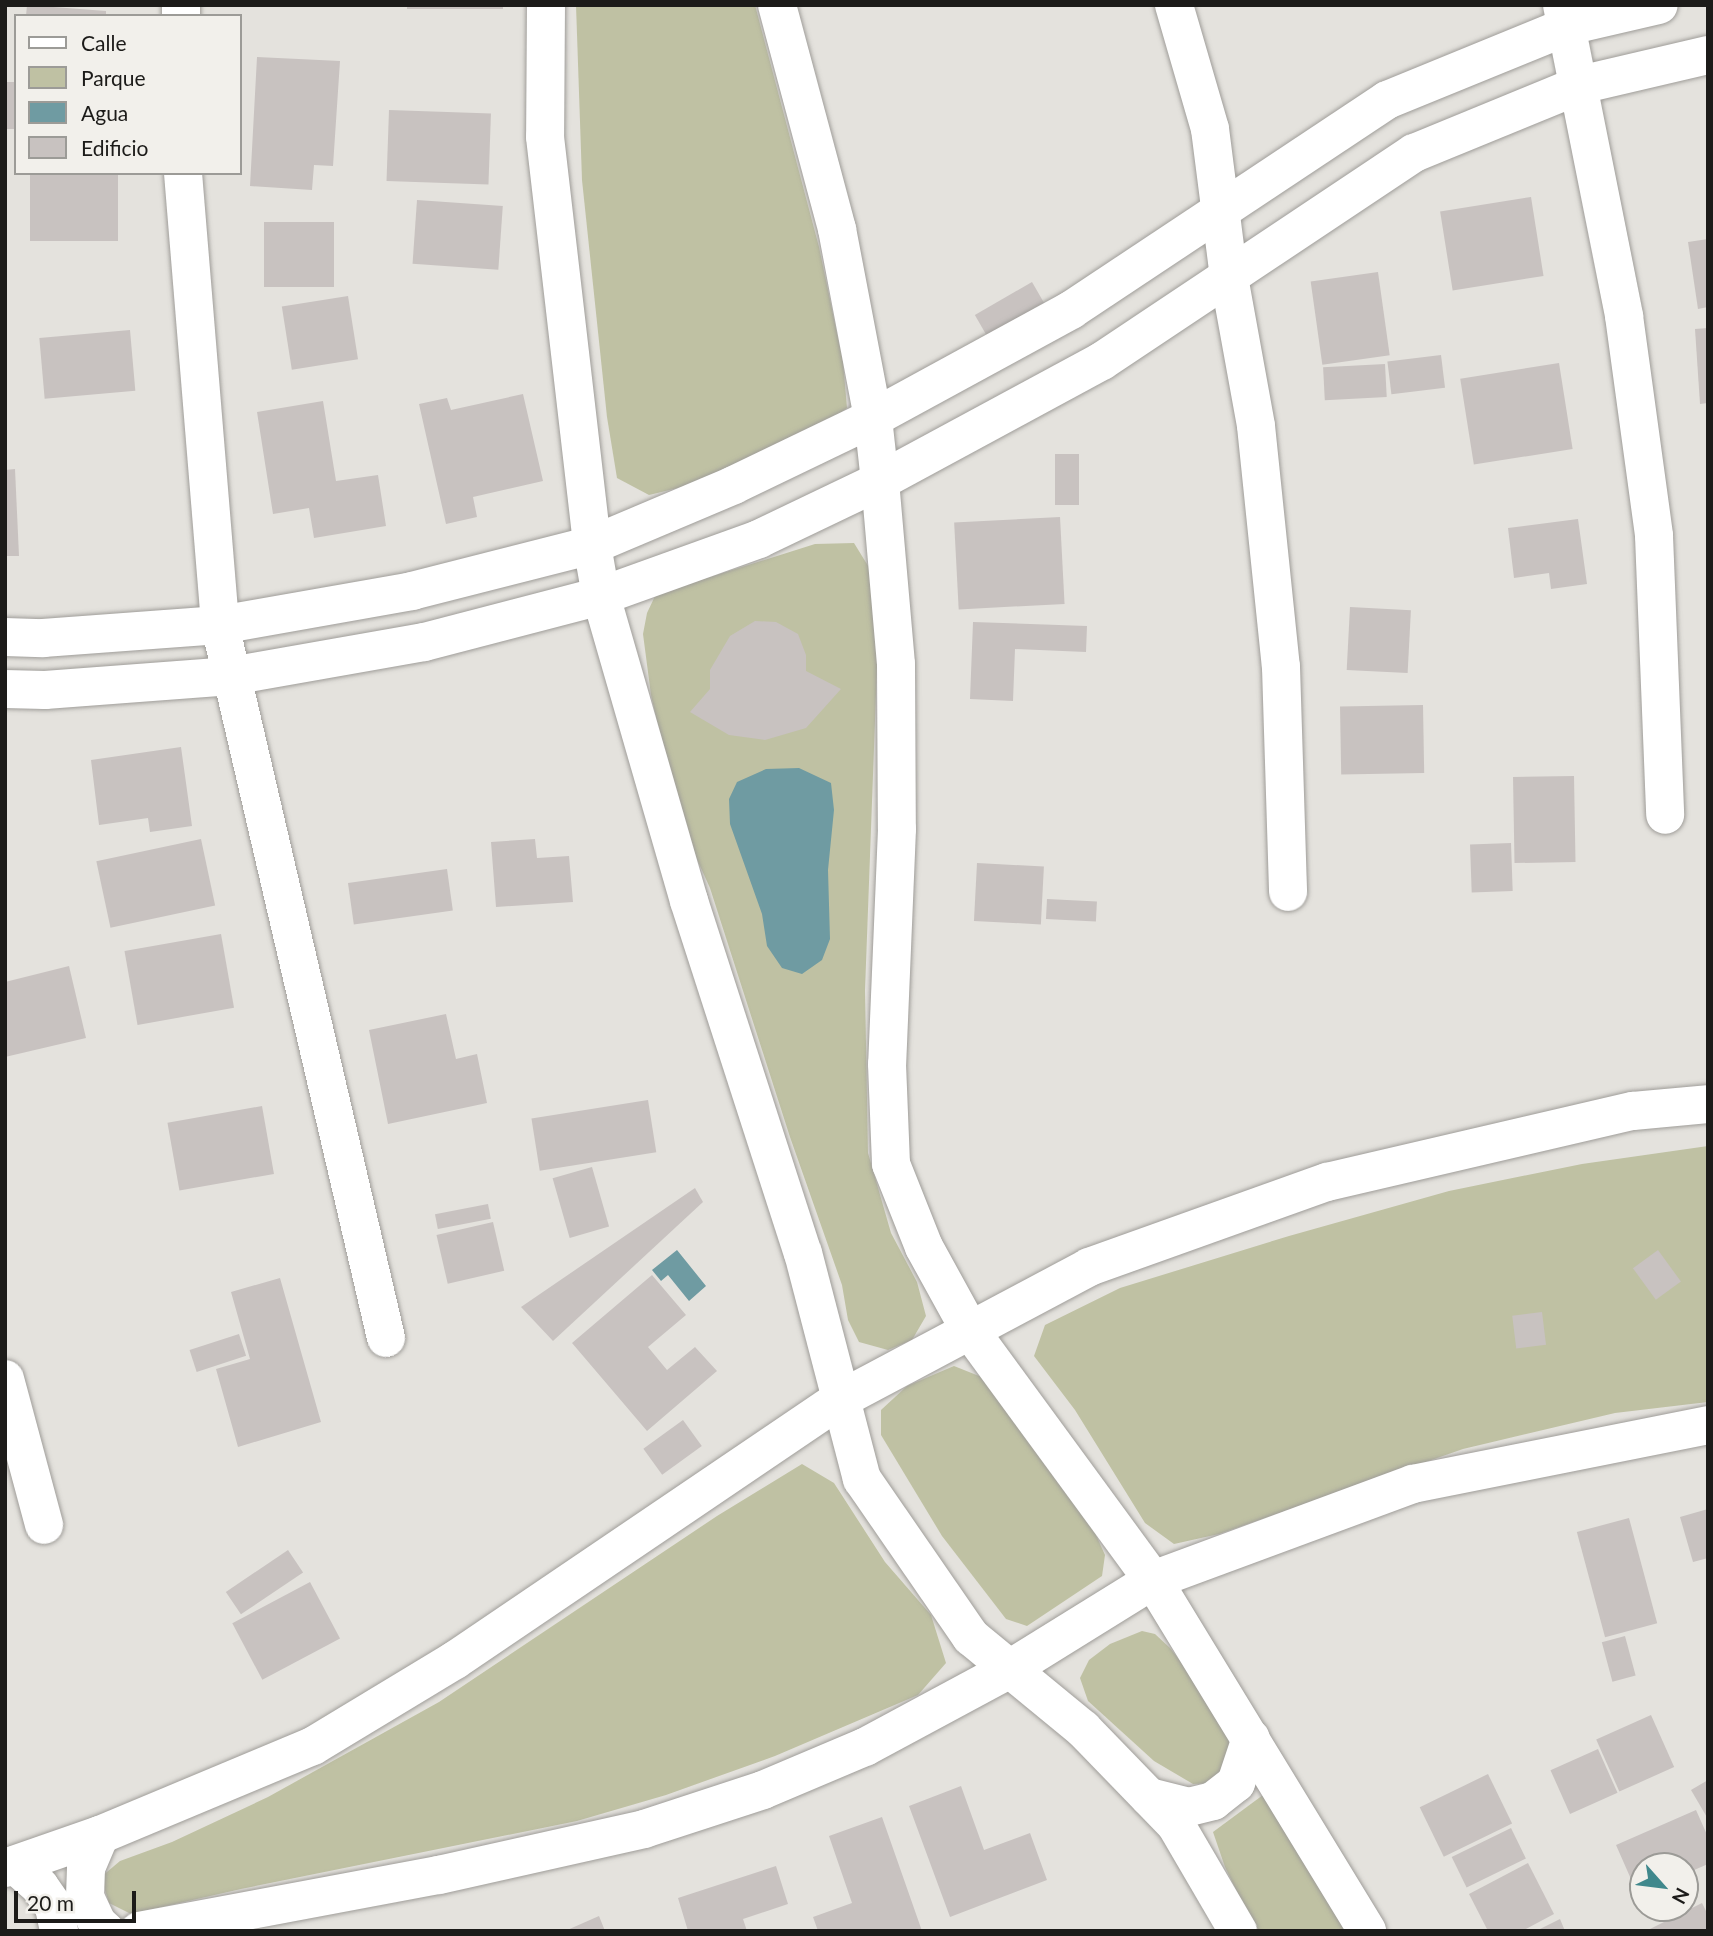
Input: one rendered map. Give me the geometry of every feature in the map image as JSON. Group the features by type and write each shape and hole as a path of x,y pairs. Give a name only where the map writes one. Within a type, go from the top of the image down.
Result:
{"street":[{"path":"546,5 545,137 592,545 601,596 689,901 803,1253 862,1479 971,1637 1083,1729 1176,1825 1238,1931"},
{"path":"777,5 837,229 873,418 880,481 896,664 897,829 887,1064 891,1164 924,1247 969,1329 1153,1580 1367,1931"},
{"path":"1174,5 1210,129 1229,277 1256,426 1281,667 1288,892"},
{"path":"5,637 43,638 220,625 412,591 592,545 734,485 873,418 1071,310 1219,209 1387,100 1565,16 1659,5"},
{"path":"1565,16 1623,316 1654,536 1665,815"},
{"path":"5,689 45,690 231,676 424,642 601,596 759,539 880,481 1102,361 1414,153 1580,85 1708,55"},
{"path":"183,175 220,625 386,1338"},
{"path":"10,1866 100,1836 313,1746 455,1660 841,1399 1089,1267 1327,1182 1633,1111 1708,1104"},
{"path":"5,1379 44,1525"},
{"path":"139,1931 439,1875 644,1829 763,1790 865,1747 1009,1670 1153,1580 1413,1484 1708,1424"},
{"path":"1149,1797 1189,1807 1213,1801 1236,1783 1251,1738"},
{"path":"100,1836 86,1868 85,1897 97,1923 106,1931"},
{"path":"10,1866 47,1897 54,1907 59,1931"}],"green space":[{"path":"576,5 755,5 819,247 843,362 847,408 819,429 682,487 649,495 617,478 607,417 582,180"},
{"path":"854,543 870,569 877,667 865,990 868,1153 891,1233 917,1282 926,1316 912,1340 888,1350 859,1342 848,1320 842,1285 790,1137 710,888 680,822 651,695 643,634 647,613 656,594 815,544"},
{"path":"1708,1146 1708,1402 1615,1413 1463,1449 1219,1534 1174,1544 1145,1523 1075,1410 1034,1356 1045,1325 1120,1288 1449,1191 1582,1164"},
{"path":"954,1366 994,1382 1081,1502 1105,1555 1102,1576 1027,1626 1006,1619 942,1536 881,1435 881,1410 907,1386"},
{"path":"802,1464 834,1483 885,1562 931,1615 946,1663 918,1695 775,1756 666,1795 577,1821 131,1914 109,1903 101,1877 120,1861 172,1842 268,1797 439,1702 717,1516"},
{"path":"1142,1631 1155,1634 1170,1648 1207,1695 1240,1746 1216,1783 1193,1784 1154,1761 1088,1701 1080,1678 1089,1660 1110,1644"},
{"path":"1263,1795 1345,1931 1256,1931 1225,1867 1213,1832"}],"water":[{"path":"799,768 831,783 834,810 828,870 830,939 822,960 802,974 782,968 767,946 762,914 730,824 729,799 737,782 766,769"},
{"path":"677,1250 706,1286 689,1301 668,1275 661,1281 652,1270"}],"building":[{"path":"27,5 106,11 106,14 26,14"},
{"path":"407,5 503,5 503,9 407,9"},
{"path":"257,57 340,61 333,166 314,165 312,190 250,186"},
{"path":"5,82 14,82 14,129 5,129"},
{"path":"389,110 491,114 488,185 387,181"},
{"path":"30,175 118,175 118,241 30,241"},
{"path":"1531,197 1544,276 1453,290 1440,211"},
{"path":"417,200 503,206 498,270 413,264"},
{"path":"264,222 334,222 334,287 264,287"},
{"path":"1708,239 1708,307 1698,309 1688,242"},
{"path":"1378,272 1390,355 1322,365 1311,281"},
{"path":"1032,282 1044,303 987,336 975,315"},
{"path":"348,296 358,359 292,370 282,306"},
{"path":"1708,328 1708,403 1700,404 1695,329"},
{"path":"130,330 135,391 45,399 39,338"},
{"path":"1441,355 1445,388 1391,394 1387,362"},
{"path":"1559,363 1573,449 1474,465 1460,379"},
{"path":"1385,364 1387,397 1325,400 1323,367"},
{"path":"523,394 543,481 473,497 477,517 446,524 419,404 447,398 451,410"},
{"path":"323,401 336,481 378,475 386,526 314,538 309,508 273,514 257,412"},
{"path":"1055,454 1079,454 1079,505 1055,505"},
{"path":"15,469 19,556 5,556 5,470"},
{"path":"1060,517 1065,604 959,609 954,523"},
{"path":"1578,519 1587,584 1551,589 1549,573 1514,578 1508,528"},
{"path":"1350,607 1411,610 1408,673 1347,670"},
{"path":"755,621 776,622 798,634 806,655 806,671 841,689 806,728 765,740 729,735 690,712 710,689 710,670 730,636"},
{"path":"973,622 1087,626 1086,652 1015,649 1013,701 970,699"},
{"path":"1423,705 1424,773 1341,774 1340,706"},
{"path":"181,747 192,826 150,832 148,818 99,825 91,760"},
{"path":"1574,776 1576,862 1515,863 1513,777"},
{"path":"201,839 215,906 110,928 96,861"},
{"path":"535,839 537,858 569,856 573,902 496,907 491,842"},
{"path":"1511,843 1513,891 1472,892 1470,844"},
{"path":"977,863 1044,867 1041,924 974,921"},
{"path":"447,869 453,911 354,925 348,883"},
{"path":"1047,899 1097,902 1096,922 1046,919"},
{"path":"221,934 234,1008 138,1025 124,951"},
{"path":"69,966 86,1038 5,1057 5,982"},
{"path":"446,1014 456,1059 477,1054 487,1103 388,1124 369,1030"},
{"path":"648,1100 656,1152 540,1171 531,1118"},
{"path":"262,1106 274,1174 179,1191 167,1123"},
{"path":"592,1167 609,1227 570,1238 553,1178"},
{"path":"695,1188 703,1202 553,1341 521,1307"},
{"path":"488,1204 491,1219 438,1229 435,1214"},
{"path":"493,1222 504,1271 448,1284 436,1235"},
{"path":"1658,1250 1681,1282 1656,1300 1633,1268"},
{"path":"652,1275 686,1315 648,1347 667,1370 695,1347 717,1371 647,1431 572,1343"},
{"path":"280,1278 321,1422 238,1447 216,1369 250,1359 231,1292"},
{"path":"1542,1312 1546,1345 1516,1348 1512,1316"},
{"path":"239,1334 246,1356 197,1372 190,1350"},
{"path":"683,1420 702,1446 662,1475 643,1449"},
{"path":"1708,1509 1708,1558 1693,1562 1680,1517"},
{"path":"1629,1518 1657,1623 1605,1637 1577,1532"},
{"path":"288,1550 303,1572 241,1614 226,1592"},
{"path":"310,1582 340,1639 262,1680 232,1623"},
{"path":"1625,1636 1636,1676 1612,1682 1602,1642"},
{"path":"1651,1715 1674,1767 1619,1791 1596,1739"},
{"path":"1598,1749 1618,1793 1570,1814 1550,1770"},
{"path":"1488,1774 1512,1823 1444,1857 1420,1807"},
{"path":"1708,1780 1708,1819 1691,1790"},
{"path":"961,1786 984,1850 1030,1833 1047,1880 950,1917 909,1806"},
{"path":"1696,1810 1708,1837 1708,1864 1699,1868 1699,1852 1629,1852 1629,1875 1616,1845"},
{"path":"882,1817 922,1931 818,1931 813,1917 852,1903 829,1836"},
{"path":"1511,1828 1526,1859 1467,1887 1452,1857"},
{"path":"1528,1863 1554,1914 1522,1931 1488,1931 1469,1894"},
{"path":"776,1866 788,1904 743,1919 747,1931 688,1931 678,1898"},
{"path":"1702,1903 1708,1915 1708,1931 1646,1931 1664,1922 1699,1922 1699,1904"},
{"path":"599,1916 605,1931 565,1931"},
{"path":"1560,1919 1565,1931 1536,1931"}]}
